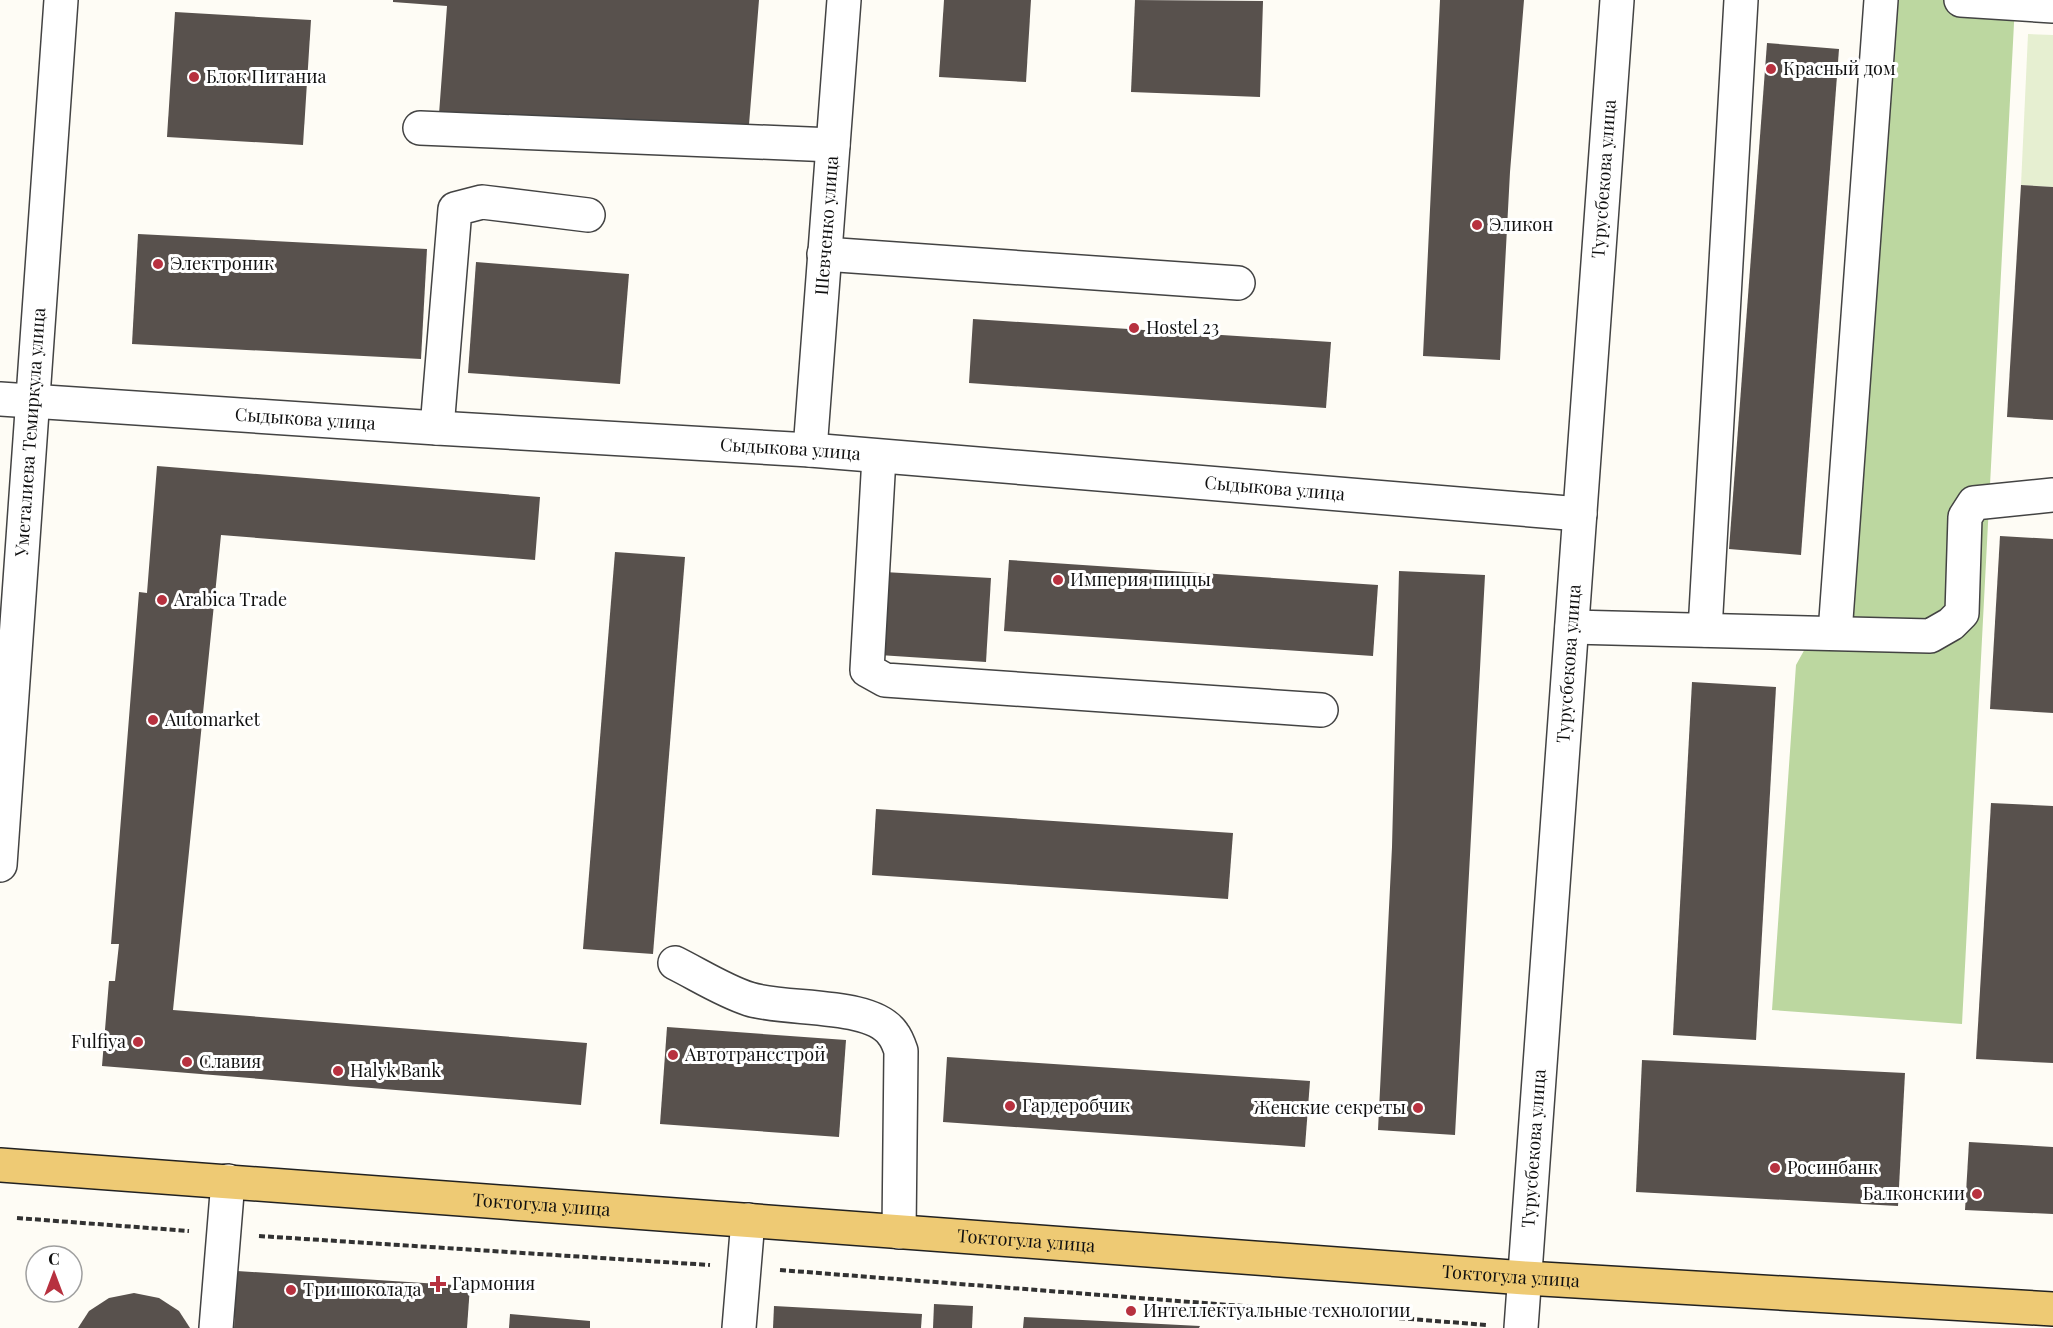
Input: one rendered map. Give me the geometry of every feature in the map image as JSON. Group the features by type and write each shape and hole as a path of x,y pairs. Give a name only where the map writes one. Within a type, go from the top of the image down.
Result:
{"main road":[{"name":"Токтогула улица","path":"0,1165 1525,1278 2053,1309"}],"street":[{"name":"Уметалиева Темиркула улица","path":"0,865 61,0"},
{"name":"Шевченко улица","path":"810,450 844,0"},
{"name":"Турусбекова улица","path":"1521,1328 1617,0"},
{"path":"1705,630 1741,0"},
{"path":"1835,633 1881,0"},
{"path":"1961,0 2053,6"},
{"path":"420,128 833,146"},
{"path":"437,428 455,209 482,202 588,215"},
{"path":"825,254 1238,283"},
{"name":"Сыдыкова улица","path":"0,399 810,450 1580,514"},
{"path":"879,457 867,670 885,680 1320,710"},
{"path":"1572,627 1930,636 1951,624 1962,613 1965,517 1974,503 2053,495"},
{"path":"675,963 748,998 779,1006 852,1011 879,1021 893,1033 901,1051 898,1232"},
{"path":"216,1328 228,1181"},
{"path":"739,1328 748,1220"}],"green space":[{"path":"1881,0 1961,0 2015,4 1962,1024 1772,1010 1796,665 1838,589"},
{"path":"2028,34 2053,35 2053,187 2021,185"}],"building":[{"path":"393,0 759,0 748,137 439,114 447,6 393,2"},
{"path":"944,0 1031,0 1026,82 939,77"},
{"path":"1135,0 1263,1 1260,97 1131,92"},
{"path":"1440,0 1524,0 1510,172 1500,360 1423,356"},
{"path":"175,12 311,20 303,145 167,137"},
{"path":"1767,43 1839,49 1801,555 1729,549"},
{"path":"2021,185 2053,187 2053,420 2007,417"},
{"path":"138,234 427,249 421,359 132,344"},
{"path":"476,262 629,274 620,384 468,373"},
{"path":"973,319 1331,342 1326,408 969,383"},
{"path":"157,466 540,497 535,560 221,535 173,1010 587,1043 581,1105 102,1066 109,981 115,981 119,944 111,944 139,592 147,593"},
{"path":"2000,536 2053,539 2053,713 1990,709"},
{"path":"615,552 685,557 653,954 583,949"},
{"path":"1009,560 1378,585 1373,656 1004,631"},
{"path":"1399,571 1485,575 1455,1135 1378,1130 1392,847"},
{"path":"884,572 991,578 986,662 879,655"},
{"path":"1692,682 1776,687 1756,1040 1673,1035"},
{"path":"1991,803 2053,806 2053,1063 1976,1059"},
{"path":"876,809 1233,833 1228,899 872,875"},
{"path":"667,1027 846,1040 839,1137 660,1124"},
{"path":"947,1057 1310,1081 1305,1147 943,1122"},
{"path":"1642,1060 1905,1073 1898,1206 1636,1192"},
{"path":"1969,1142 2053,1147 2053,1214 1965,1210"},
{"path":"237,1271 470,1286 467,1328 234,1328"},
{"path":"134,1293 159,1298 179,1311 190,1328 78,1328 89,1311 109,1298"},
{"path":"934,1304 973,1306 972,1328 933,1328"},
{"path":"774,1306 922,1314 921,1328 773,1328"},
{"path":"510,1314 590,1321 590,1328 509,1328"},
{"path":"1024,1317 1200,1326 1199,1328 1023,1328"}],"place":[{"name":"Красный дом","path":"1771,69"},
{"name":"Блок Питаниа","path":"194,77"},
{"name":"Эликон","path":"1477,225"},
{"name":"Электроник","path":"158,264"},
{"name":"Hostel 23","path":"1134,328"},
{"name":"Империя пиццы","path":"1058,580"},
{"name":"Arabica Trade","path":"162,600"},
{"name":"Automarket","path":"153,720"},
{"name":"Fulfiya","path":"138,1042"},
{"name":"Автотрансстрой","path":"673,1055"},
{"name":"Славия","path":"187,1062"},
{"name":"Halyk Bank","path":"338,1071"},
{"name":"Гардеробчик","path":"1010,1106"},
{"name":"Женские секреты","path":"1418,1108"},
{"name":"Росинбанк","path":"1775,1168"},
{"name":"Балконскии","path":"1977,1194"},
{"name":"Гармония","path":"438,1284"},
{"name":"Три шоколада","path":"291,1290"},
{"name":"Интеллектуальные технологии","path":"1131,1311"}]}
